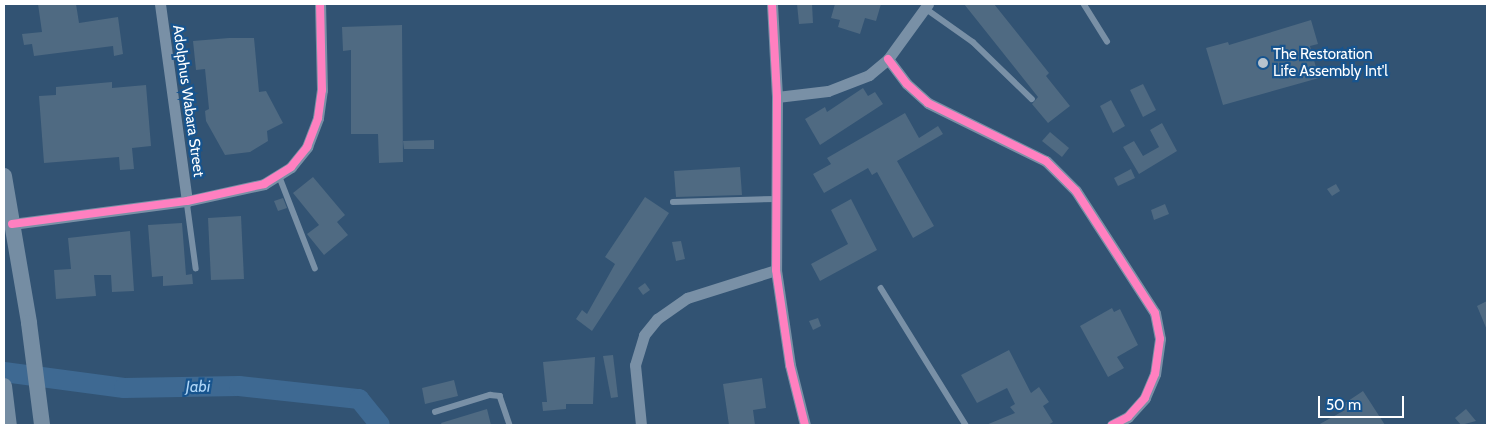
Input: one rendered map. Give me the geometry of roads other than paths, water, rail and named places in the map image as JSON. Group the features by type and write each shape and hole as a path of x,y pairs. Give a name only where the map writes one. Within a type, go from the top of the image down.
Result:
{"main road":[{"path":"4,176 29,323 42,418"},
{"path":"4,386 9,421"}],"street":[{"name":"Adolphus Wabara Street","path":"160,4 187,201"},
{"path":"12,224 187,201 264,184 291,167 307,147 318,118 322,90 320,4"},
{"path":"772,4 777,97 776,270 790,365 805,425"},
{"path":"777,97 828,91 847,85 869,74 888,59 927,6"},
{"path":"888,59 907,84 928,102 1046,161 1076,191 1156,312 1160,339 1155,374 1144,398 1128,416 1112,425"},
{"path":"641,425 635,365 644,335 657,319 687,298 776,270"}],"lane":[{"path":"1084,4 1107,41"},
{"path":"927,6 973,42 1032,99"},
{"path":"279,175 314,268"},
{"path":"673,202 777,198"},
{"path":"187,201 196,268"},
{"path":"881,288 966,425"},
{"path":"435,412 490,395 500,396 510,425"}],"waterway":[{"name":"Jabi","path":"4,372 124,388 239,386 359,399 380,425"}],"place":[{"name":"The Restoration Life Assembly Int'l","path":"1263,63"}]}
